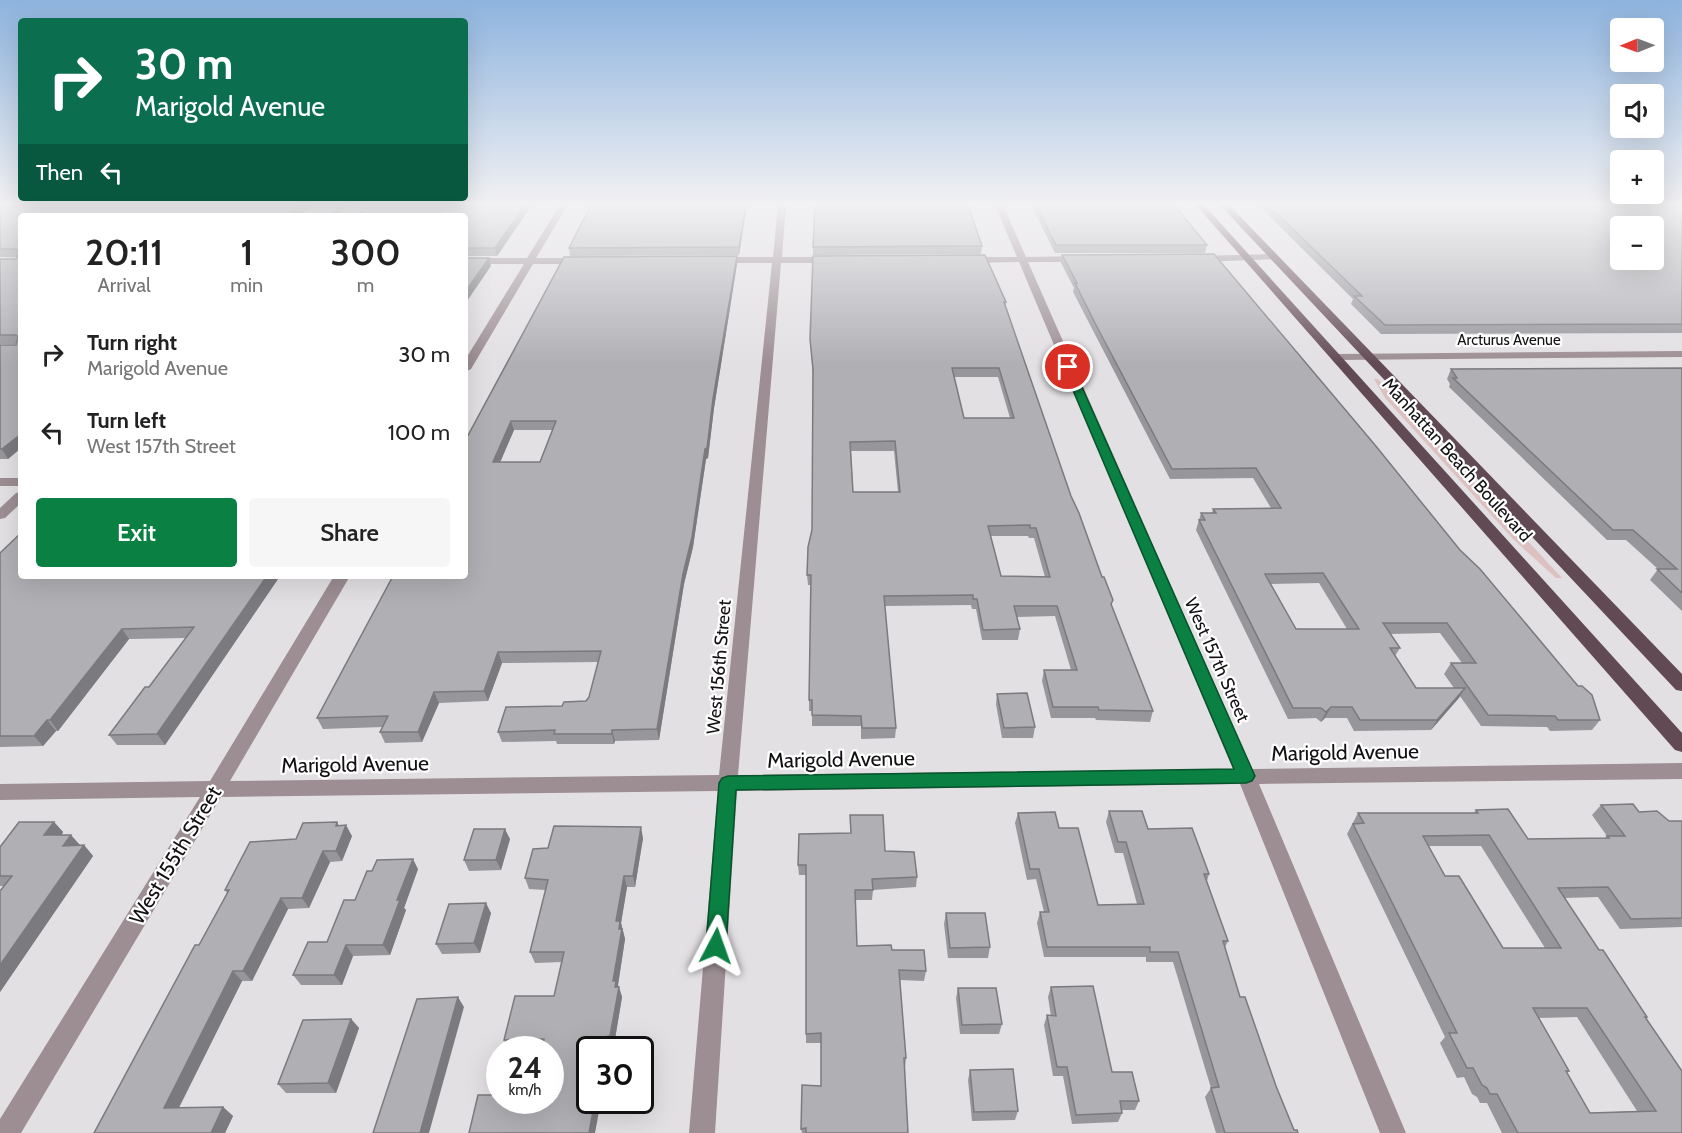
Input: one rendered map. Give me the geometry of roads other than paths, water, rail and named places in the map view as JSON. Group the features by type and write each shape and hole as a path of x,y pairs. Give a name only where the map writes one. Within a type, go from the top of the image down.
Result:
{"main road":[{"name":"Manhattan Beach Boulevard","path":"1275,258 1682,685"},
{"name":"Manhattan Beach Boulevard","path":"1248,259 1682,745"}],"street":[{"path":"468,364 531,258"},
{"path":"1188,259 1263,258"},
{"path":"953,260 1088,259"},
{"path":"708,260 849,260"},
{"name":"West 156th Street","path":"702,1133 728,783 777,260"},
{"name":"West 157th Street","path":"1021,260 1246,776 1393,1133"},
{"path":"468,261 597,261"},
{"name":"Arcturus Avenue","path":"1337,357 1682,354"},
{"path":"0,482 18,482"},
{"path":"0,515 18,499"},
{"name":"West 155th Street","path":"6,1133 340,579"},
{"name":"Marigold Avenue","path":"0,792 1682,771"}]}
